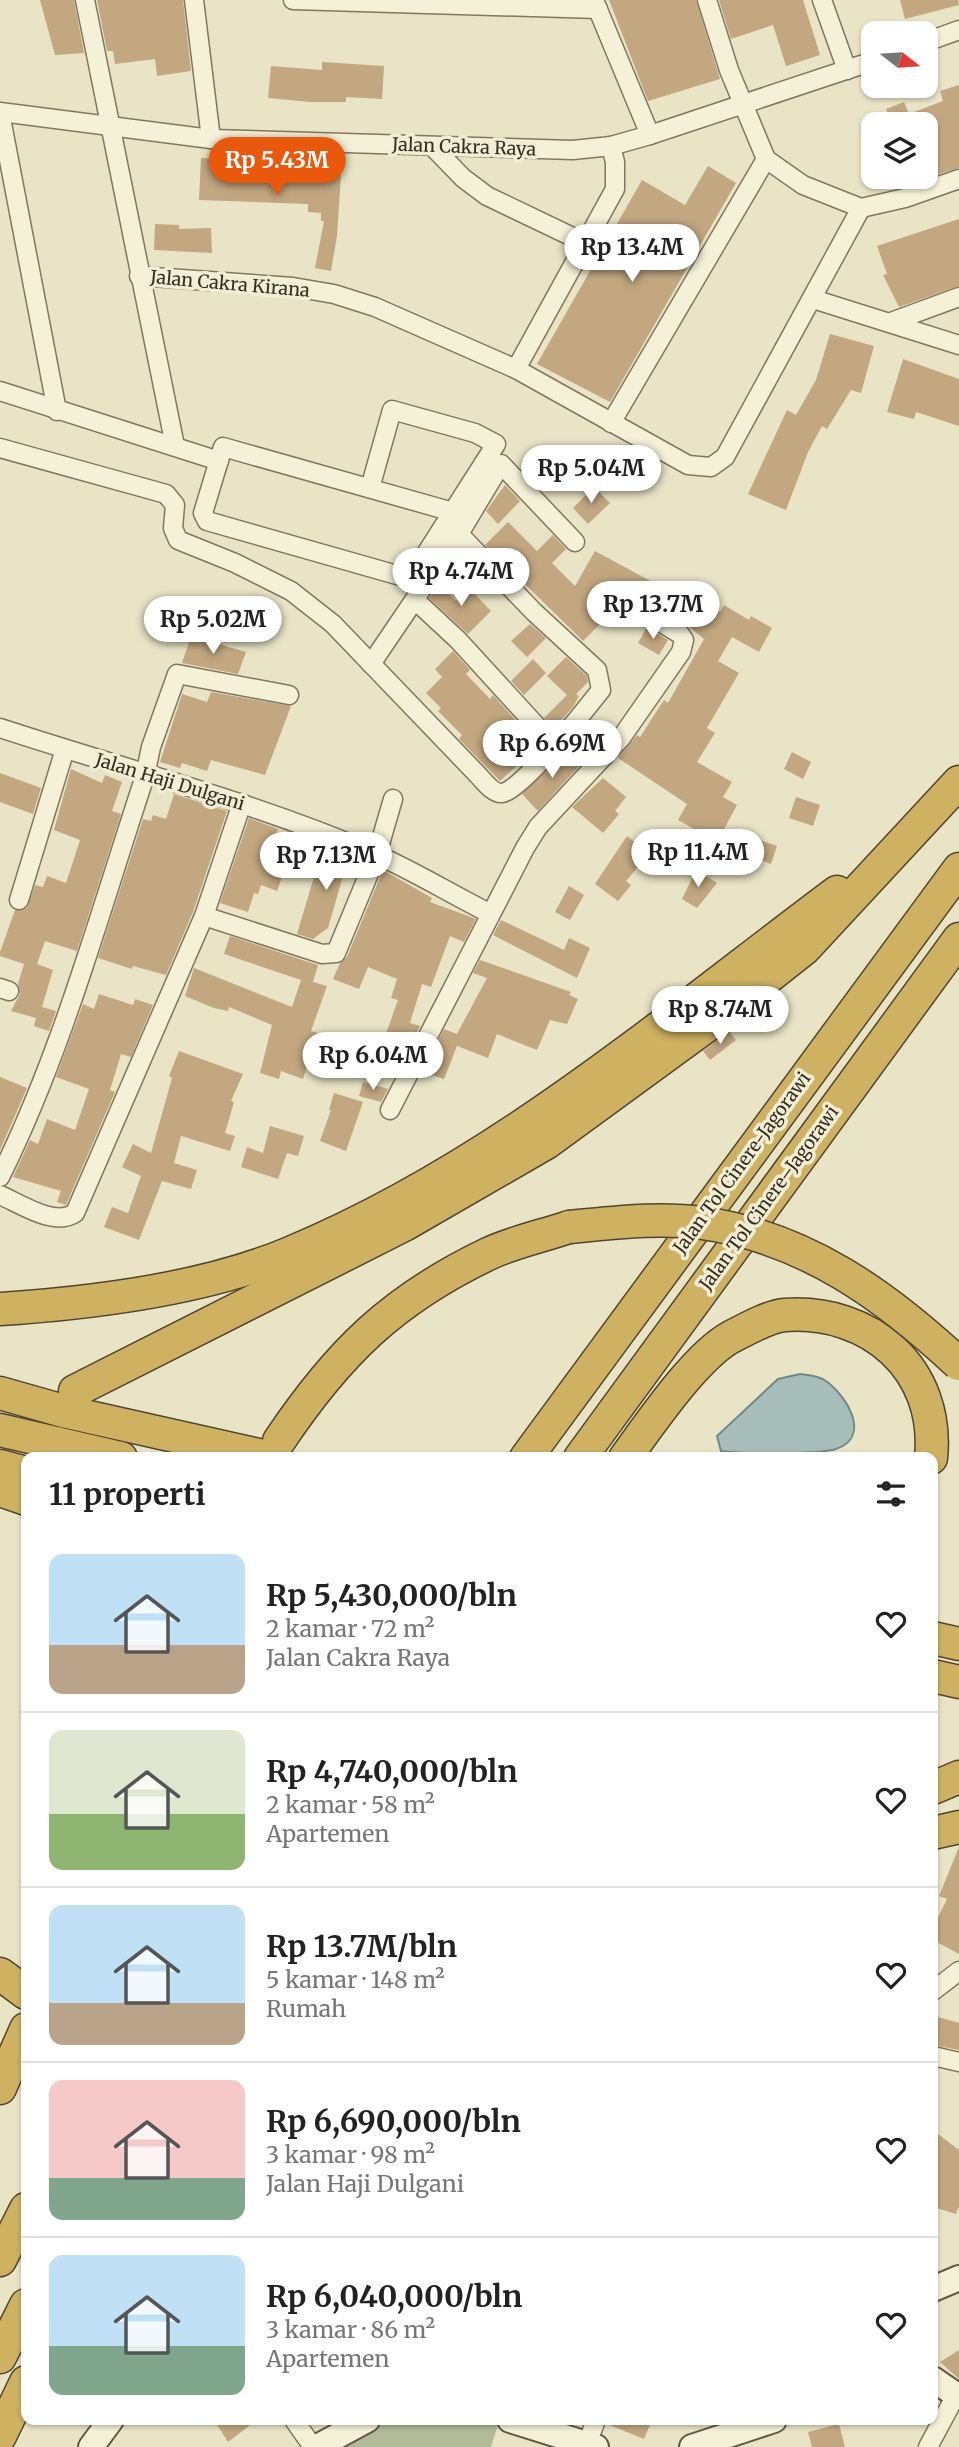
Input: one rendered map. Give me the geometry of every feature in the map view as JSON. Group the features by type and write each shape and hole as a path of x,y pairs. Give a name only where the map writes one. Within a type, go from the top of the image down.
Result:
{"highway":[{"path":"75,1391 404,1225 546,1143 709,1024 804,949 959,782"},
{"path":"0,1310 72,1304 188,1284 289,1254 396,1202 545,1112 901,844"},
{"name":"Jalan Tol Cinere-Jagorawi","path":"530,1452 959,869"},
{"name":"Jalan Tol Cinere–Jagorawi","path":"584,1452 959,939"},
{"path":"0,1393 67,1412 276,1449 309,1397 355,1342 418,1292 490,1253 569,1227 639,1221 703,1223 773,1241 820,1261 862,1283 908,1316 959,1364"},
{"path":"629,1452 680,1384 728,1338 783,1315 829,1318 865,1329 894,1349 915,1377 929,1415 931,1452"},
{"path":"0,1430 95,1452"},
{"path":"0,1466 21,1472"},
{"path":"0,1490 21,1497"},
{"path":"938,1639 959,1644"},
{"path":"938,1677 959,1682"},
{"path":"938,1786 959,1777"},
{"path":"938,1832 959,1827"},
{"path":"0,2088 21,2040"},
{"path":"0,2260 21,2219"},
{"path":"0,2357 21,2315"},
{"path":"0,2437 21,2393"},
{"path":"13,2447 24,2425"}],"street":[{"path":"85,0 175,446"},
{"path":"194,0 211,139"},
{"path":"293,0 596,5 650,135"},
{"path":"708,0 743,104 766,159 803,184 862,208 905,198 959,179"},
{"path":"822,0 846,70"},
{"path":"938,38 959,30"},
{"name":"Jalan Cakra Raya","path":"0,112 211,139 573,150 611,146 650,135 861,65"},
{"path":"0,112 57,411"},
{"path":"432,146 463,178 487,195 583,242"},
{"path":"516,369 583,242 615,189 616,170 611,146"},
{"path":"611,422 766,159"},
{"path":"862,208 813,299 959,345"},
{"name":"Jalan Cakra Kirana","path":"139,276 260,282 334,294 420,324 516,369 688,465 711,467 720,463 813,299"},
{"path":"891,322 959,297"},
{"path":"0,391 219,461"},
{"path":"370,488 392,410 475,433 496,444 453,512 413,574 404,577 207,521 203,513 223,447 453,512"},
{"path":"0,448 166,494 176,505 173,528 178,540 235,563 291,591 334,624 496,792 504,793 516,787 601,690 597,670 534,612 459,534"},
{"path":"371,664 459,534 501,464 575,542"},
{"path":"390,1110 489,913 538,827 621,738 681,652 684,640 680,634 615,594"},
{"path":"415,600 458,640 554,745"},
{"path":"0,1177 29,1120 55,1049 145,776 150,747 177,674 289,695"},
{"name":"Jalan Haji Dulgani","path":"0,728 145,776 242,803 377,855 489,913"},
{"path":"19,900 65,749"},
{"path":"204,916 322,954 336,953 377,855 393,799"},
{"path":"0,1195 52,1218 67,1218 75,1213 204,916 242,803"},
{"path":"938,1987 959,1971"},
{"path":"938,2057 959,2062"},
{"path":"938,2286 959,2278"},
{"path":"931,2446 952,2404 938,2386"},
{"path":"91,2447 107,2425"},
{"path":"298,2425 315,2447 357,2425"},
{"path":"526,2425 592,2445 595,2425"},
{"path":"692,2447 759,2425"}],"green space":[{"path":"376,2425 498,2425 491,2447 333,2447"}],"water":[{"path":"800,1374 814,1376 834,1388 852,1416 853,1435 847,1443 836,1449 813,1452 721,1451 717,1436 778,1379"}],"building":[{"path":"40,0 74,0 84,53 55,55"},
{"path":"97,0 183,0 191,71 157,76 155,59 115,64 113,51 107,51"},
{"path":"609,0 696,0 720,79 648,101"},
{"path":"719,0 803,0 820,55 786,66 773,25 731,39"},
{"path":"900,0 958,0 959,5 905,19"},
{"path":"322,62 384,66 382,99 346,97 346,102 310,102 268,98 271,66 322,70"},
{"path":"959,85 959,168 938,174 938,112 914,112 943,101 940,91"},
{"path":"904,102 908,112 887,112 886,109"},
{"path":"201,158 224,159 224,168 257,169 257,175 323,181 324,174 341,175 337,236 331,271 315,268 324,221 321,221 321,213 308,212 308,204 199,200"},
{"path":"708,166 736,183 610,402 537,364 642,180 685,205"},
{"path":"959,219 959,286 899,307 883,275 887,274 877,246"},
{"path":"155,224 179,225 179,229 211,228 212,253 154,250"},
{"path":"830,334 874,346 861,393 851,390 827,429 822,426 808,452 786,510 748,494 787,410 796,415 816,380"},
{"path":"903,359 959,379 959,426 916,412 914,419 887,412"},
{"path":"505,485 520,501 498,524 486,511"},
{"path":"594,487 610,503 588,524 573,508"},
{"path":"508,522 537,551 553,535 566,549 552,563 575,586 595,551 680,597 683,592 720,612 724,605 749,620 751,616 772,628 759,652 732,637 718,661 739,673 707,728 715,733 697,762 732,782 723,797 737,805 717,842 678,820 687,804 618,758 637,735 640,737 664,700 668,703 704,639 686,624 615,583 606,588 604,594 609,603 618,609 610,623 604,620 583,641 485,545"},
{"path":"439,584 456,601 469,588 491,611 468,634 429,598"},
{"path":"530,624 546,638 527,657 511,641"},
{"path":"647,627 668,640 659,655 638,643"},
{"path":"191,636 246,652 238,674 182,663"},
{"path":"453,651 470,670 466,674 490,699 493,695 539,746 500,781 459,739 462,735 438,711 441,708 426,693 442,677 435,669"},
{"path":"566,657 587,676 588,682 576,694 579,696 573,707 554,728 544,718 567,695 547,676"},
{"path":"533,659 546,673 524,695 511,681"},
{"path":"211,692 291,706 265,775 211,760 207,771 182,763 180,768 160,762 182,694 207,702"},
{"path":"568,748 582,763 538,811 522,794"},
{"path":"792,752 811,762 803,779 784,769"},
{"path":"71,769 102,783 105,775 122,782 112,811 121,814 77,951 45,941 37,964 53,970 42,1007 56,1011 49,1031 34,1026 36,1018 11,1011 20,994 18,984 24,964 0,956 0,952 15,910 27,908 35,885 43,887 47,876 66,883 80,840 54,830"},
{"path":"0,773 41,788 33,814 0,802"},
{"path":"603,778 626,797 615,811 619,814 603,833 572,807"},
{"path":"174,794 227,811 193,912 166,975 133,966 132,969 98,958 143,819 151,821 153,815 166,819"},
{"path":"796,797 820,805 813,826 789,818"},
{"path":"249,818 278,829 269,857 287,863 277,891 261,885 258,894 254,893 248,912 220,903"},
{"path":"627,836 649,854 626,881 631,885 618,901 595,884"},
{"path":"757,839 777,846 771,864 751,856"},
{"path":"322,850 340,856 341,853 362,861 354,879 343,876 328,928 313,939 297,934"},
{"path":"383,870 432,898 430,902 476,919 464,942 450,936 431,987 422,984 410,1023 420,1026 400,1065 371,1056 376,1043 382,1045 398,1000 391,998 397,979 368,967 359,989 333,979 340,963 347,957"},
{"path":"696,870 717,883 697,908 682,899"},
{"path":"569,886 584,895 570,920 555,912"},
{"path":"501,920 564,950 569,938 590,948 577,978 493,935"},
{"path":"230,936 318,965 313,982 327,986 311,1031 318,1033 303,1079 281,1071 279,1079 260,1073 272,1025 229,1007 228,1011 214,1008 185,996 194,968 292,1007 301,980 224,954"},
{"path":"480,960 571,992 569,995 578,999 567,1024 550,1020 537,1050 497,1034 488,1058 457,1046 444,1079 422,1072 444,1029 457,1034 487,978 473,973"},
{"path":"99,994 133,1005 135,999 153,1005 131,1057 121,1054 110,1090 115,1092 66,1205 57,1202 61,1191 13,1177 30,1140 38,1144 47,1119 75,1130 89,1089 56,1077 83,1004 94,1009"},
{"path":"729,1031 736,1040 710,1060 703,1051"},
{"path":"179,1051 243,1074 231,1101 234,1102 225,1133 235,1136 230,1151 181,1136 174,1163 197,1170 191,1189 162,1181 139,1240 104,1227 112,1207 128,1213 141,1176 122,1167 133,1144 151,1153 172,1078 169,1076"},
{"path":"0,1077 27,1088 0,1150"},
{"path":"363,1082 388,1089 381,1102 359,1096"},
{"path":"334,1093 363,1102 346,1151 320,1141"},
{"path":"270,1126 304,1136 298,1156 287,1153 278,1179 241,1167 247,1147 263,1153"},
{"path":"959,1847 959,1954 938,1943 938,1918 947,1899 939,1896"},
{"path":"938,2017 959,2023 959,2050 938,2046"},
{"path":"938,2134 959,2150 959,2206 956,2214 938,2209"},
{"path":"959,2350 959,2379 940,2362"},
{"path":"217,2425 250,2425 228,2442"},
{"path":"609,2425 650,2425 644,2439"},
{"path":"839,2425 845,2447 812,2447 808,2432"}]}
